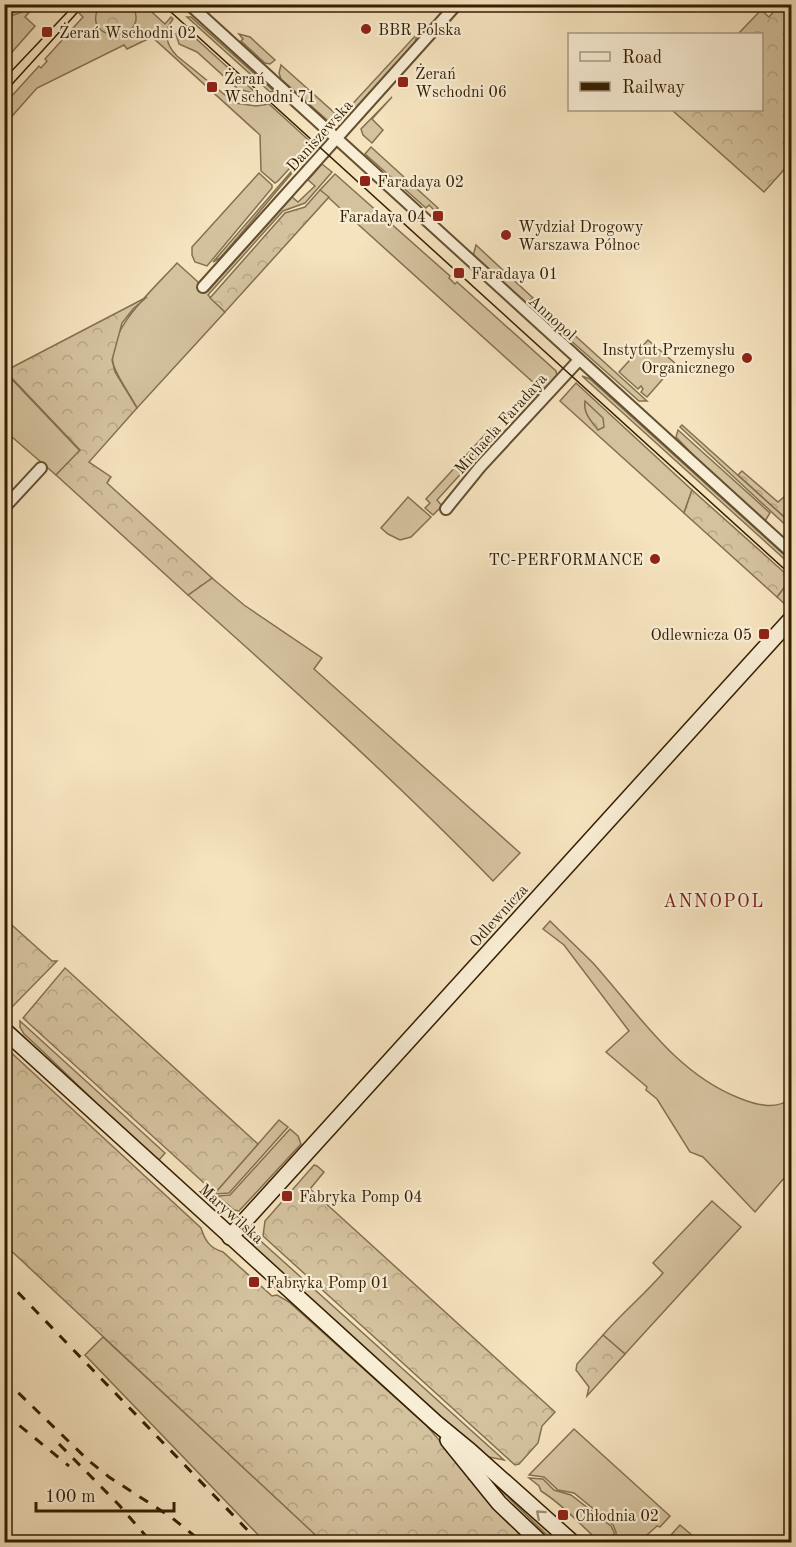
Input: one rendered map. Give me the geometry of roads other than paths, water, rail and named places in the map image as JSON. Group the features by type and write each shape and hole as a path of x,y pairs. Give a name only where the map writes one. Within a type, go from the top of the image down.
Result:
{"main road":[{"name":"Odlewnicza","path":"230,1237 792,618"},
{"name":"Marywilska","path":"4,1030 436,1423 572,1542"},
{"name":"Marywilska","path":"436,1423 454,1449 499,1503 540,1542"}],"street":[{"name":"Annopol","path":"189,4 792,553"},
{"name":"Daniszewska","path":"203,286 457,4"},
{"name":"Michaela Faradaya","path":"446,509 480,467 579,360"},
{"path":"4,508 41,468"}],"tram line":[{"path":"4,16 36,4"},
{"path":"4,79 75,4"},
{"path":"4,93 85,4"},
{"path":"162,4 792,576"}],"railway":[{"path":"4,1278 259,1542"},
{"path":"4,1379 89,1461 109,1477 171,1517 202,1542"},
{"path":"4,1413 69,1466"},
{"path":"59,1444 119,1505 151,1542"}],"place":[{"name":"BBR Polska","path":"366,29"},
{"name":"Żerań Wschodni 02","path":"47,32"},
{"name":"Żerań Wschodni 06","path":"403,82"},
{"name":"Żerań Wschodni 71","path":"212,87"},
{"name":"Faradaya 02","path":"365,181"},
{"name":"Faradaya 04","path":"438,216"},
{"name":"Wydział Drogowy Warszawa Północ","path":"506,235"},
{"name":"Faradaya 01","path":"459,273"},
{"name":"Instytut Przemysłu Organicznego","path":"747,358"},
{"name":"TC-PERFORMANCE","path":"655,559"},
{"name":"Odlewnicza 05","path":"764,634"},
{"name":"Fabryka Pomp 04","path":"287,1196"},
{"name":"Fabryka Pomp 01","path":"254,1282"},
{"name":"Chłodnia 02","path":"563,1515"}],"district":[{"name":"ANNOPOL","path":"714,901"}]}
